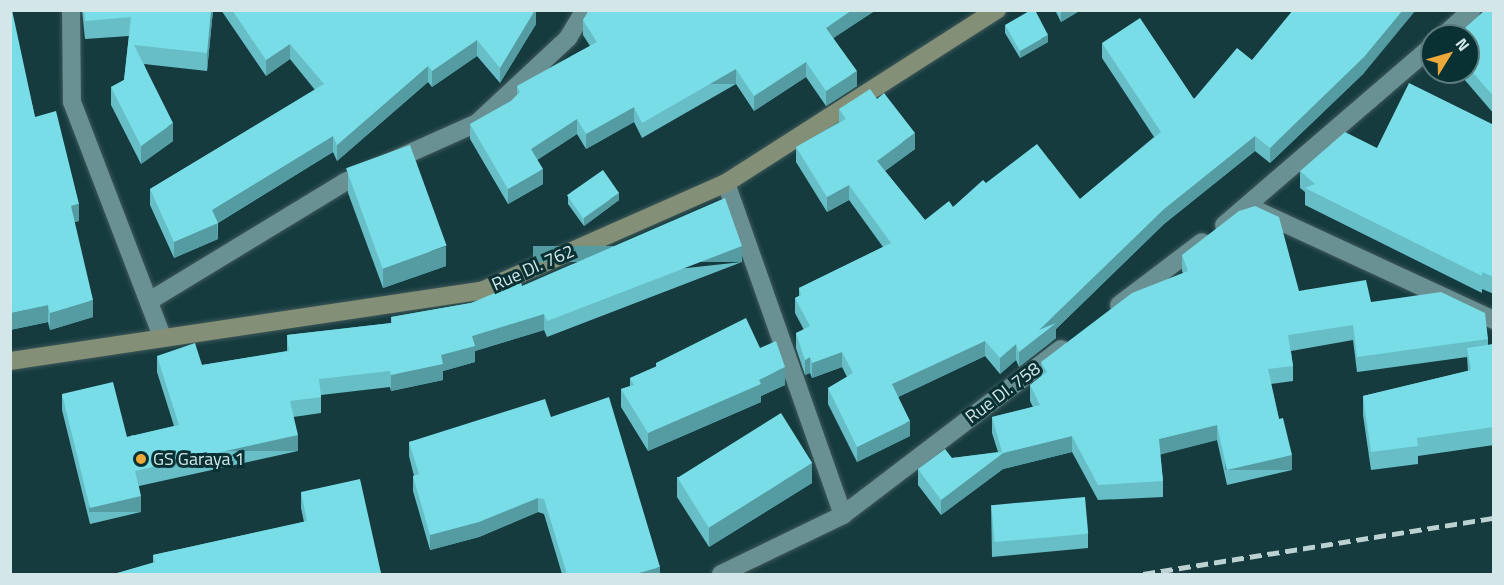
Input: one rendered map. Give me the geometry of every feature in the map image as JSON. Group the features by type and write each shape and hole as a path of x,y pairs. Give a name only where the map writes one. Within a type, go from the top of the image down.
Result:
{"street":[{"path":"71,10 72,102 151,300 162,336"},
{"path":"151,300 345,182 477,123 568,38 585,10"},
{"name":"Rue DI. 762","path":"10,361 162,336 482,291 726,183 997,10"},
{"path":"1456,24 1472,10"},
{"path":"1107,314 1248,206 1420,56"},
{"path":"726,183 843,514"},
{"path":"1248,206 1494,320"},
{"name":"Rue DI. 758","path":"721,574 843,514 1078,335"}],"building":[{"path":"10,10 12,10 35,117 56,111 79,204 71,206 93,300 50,313 48,305 10,313"},
{"path":"84,10 211,10 207,53 134,45 173,123 141,146 111,87 124,80 131,17 85,21"},
{"path":"232,10 535,10 500,68 477,40 432,71 428,66 337,145 333,136 212,210 218,223 174,242 150,189 324,84 290,44 266,60"},
{"path":"589,10 852,10 826,28 857,71 826,91 806,62 754,96 736,69 642,123 634,107 586,134 577,119 531,149 543,169 508,189 470,124 511,101 520,92 517,86 597,42 583,20"},
{"path":"1035,10 1048,35 1020,51 1005,25"},
{"path":"1293,10 1403,10 1364,57 1270,148 1255,136 1164,209 1039,330 1056,323 1019,352 1016,344 1000,358 985,341 892,384 910,421 857,447 828,388 853,373 842,352 812,363 810,357 805,360 796,333 810,326 795,298 801,295 799,288 891,243 849,185 827,197 796,147 846,119 839,109 870,89 877,99 884,93 915,133 877,161 925,220 949,201 953,207 983,180 986,183 1037,144 1080,199 1161,132 1102,43 1140,18 1194,99 1237,48 1252,60"},
{"path":"1485,10 1494,10 1494,97 1480,81 1480,24 1469,24"},
{"path":"1409,83 1494,125 1494,277 1482,272 1482,276 1305,188 1315,184 1300,171 1345,132 1377,148"},
{"path":"410,145 447,246 383,269 346,168"},
{"path":"603,170 619,193 583,218 567,195"},
{"path":"725,198 742,246 547,321 544,314 472,336 475,346 441,355 443,364 391,375 390,371 319,379 321,397 290,401 298,435 135,471 141,496 90,508 62,394 113,382 127,437 179,425 157,356 195,343 202,365 289,351 287,335 392,323 391,317 471,303 521,282 522,286"},
{"path":"1255,206 1279,217 1299,291 1366,280 1371,302 1441,292 1485,313 1488,339 1357,357 1353,325 1288,335 1293,366 1268,369 1279,419 1283,418 1292,455 1227,470 1217,425 1159,439 1163,481 1098,485 1072,436 1003,453 941,500 918,469 945,449 952,458 1002,452 992,417 1040,405 1030,385 1047,372 1041,362 1132,293 1188,271 1182,255 1239,211"},
{"path":"746,318 760,348 776,341 785,367 759,380 761,384 648,433 621,389 634,385 630,378"},
{"path":"1494,344 1494,427 1417,438 1418,446 1371,452 1363,396 1471,370 1467,348"},
{"path":"609,397 660,567 635,574 567,574 544,499 538,498 479,522 430,535 413,476 419,474 409,442 545,399 551,417"},
{"path":"781,413 812,463 709,528 678,478"},
{"path":"360,479 381,573 114,574 155,562 153,555 307,521 301,492"},
{"path":"1085,497 1088,534 995,542 991,505"}],"railway":[{"path":"1143,574 1494,518"}],"place":[{"name":"GS Garaya 1","path":"141,459"}]}
